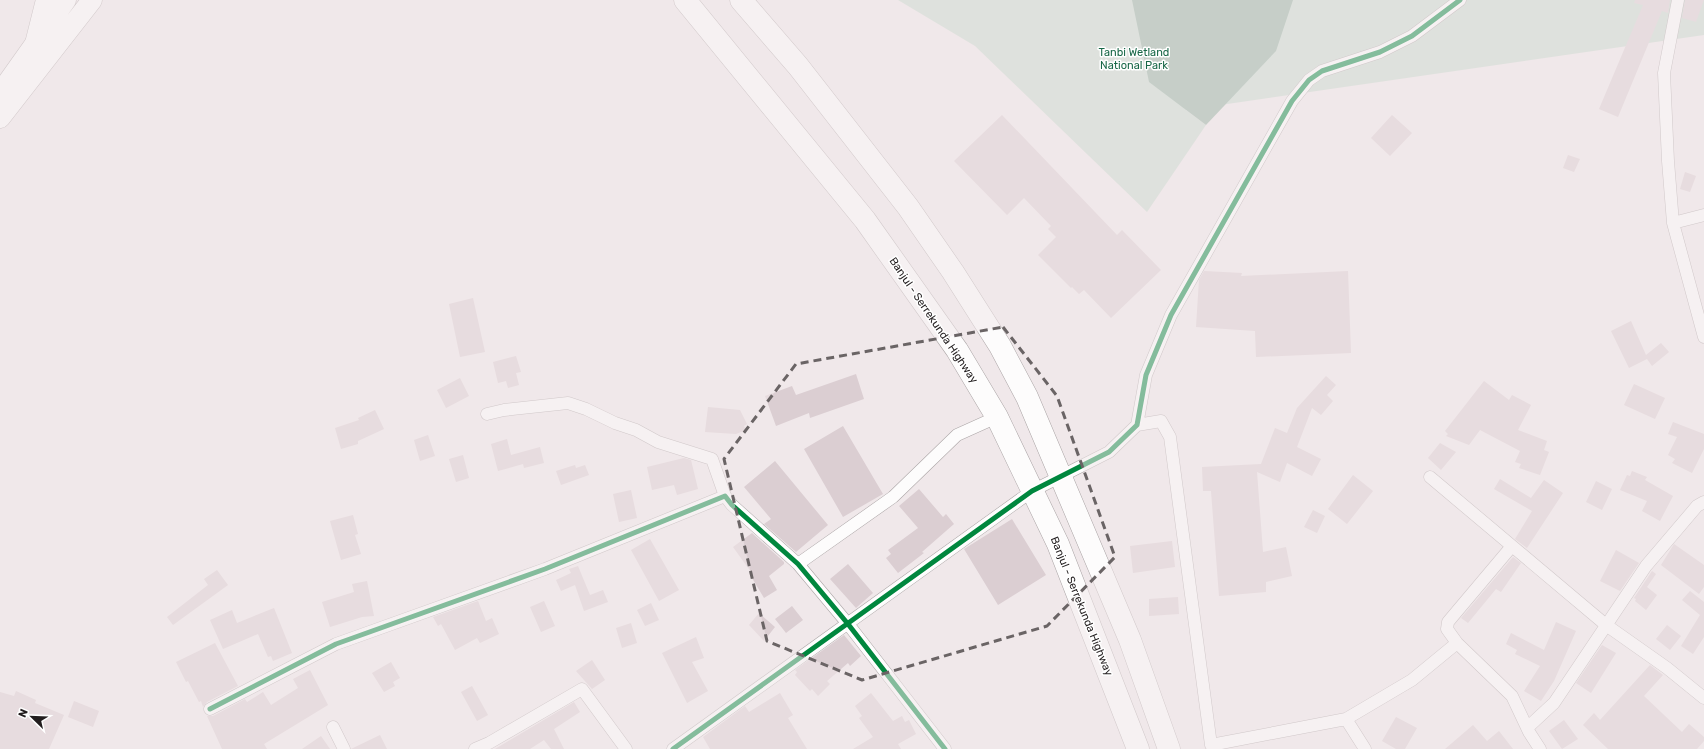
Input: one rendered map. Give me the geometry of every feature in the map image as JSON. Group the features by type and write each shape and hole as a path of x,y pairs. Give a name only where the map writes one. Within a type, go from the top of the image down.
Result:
{"highway":[{"path":"36,44 47,0"},
{"name":"Banjul - Serrekunda Highway","path":"686,0 865,220 957,350 997,417 1058,544 1138,749"},
{"path":"741,0 798,66 908,207 953,272 1000,346 1024,390 1130,640 1169,749"}],"main road":[{"path":"0,93 66,0"},
{"path":"0,118 92,0"}],"street":[{"path":"1137,425 1146,375 1172,315 1292,101 1309,80 1322,71 1380,52 1412,36 1460,0"},
{"path":"1678,0 1664,73 1666,130 1673,222 1702,322 1704,337"},
{"path":"1673,222 1704,215"},
{"path":"487,414 504,410 568,403 615,423 636,430 658,442 712,459 725,496 732,505 798,564 848,624 945,749"},
{"path":"798,564 893,497 957,436 997,417"},
{"path":"673,749 1032,491 1109,452 1137,425 1161,421 1170,437 1211,745 1346,719 1412,680 1457,643"},
{"path":"1430,476 1606,625 1667,668 1704,698"},
{"path":"210,709 336,644 545,569 725,496"},
{"path":"1527,728 1554,703 1646,566 1702,507"},
{"path":"1512,546 1448,622 1447,629 1457,643 1512,696 1527,728 1540,749"},
{"path":"474,749 491,746 582,689 626,749"},
{"path":"1346,719 1365,749"},
{"path":"334,727 344,749"}],"highlighted area":[{"path":"1003,327 1057,396 1115,557 1047,626 862,680 767,641 724,459 796,364"}],"green space":[{"name":"Tanbi Wetland National Park","path":"898,0 1704,0 1704,35 1186,110 1206,125 1147,212 975,46"}],"shaded area":[{"path":"1132,0 1293,0 1276,51 1206,125 1149,82"}],"building":[{"path":"1635,0 1670,0 1668,13 1662,11 1618,117 1599,109 1643,5 1634,3"},
{"path":"1685,0 1704,0 1696,22 1682,18"},
{"path":"1002,115 1117,235 1122,230 1161,270 1111,318 1084,290 1079,294 1072,287 1071,288 1038,255 1056,237 1048,229 1051,226 1024,198 1007,215 954,161"},
{"path":"1392,115 1412,133 1390,156 1371,138"},
{"path":"1568,155 1580,159 1574,172 1563,168"},
{"path":"1685,172 1696,176 1690,192 1680,189"},
{"path":"1204,271 1242,273 1241,276 1348,271 1351,353 1256,357 1255,331 1196,327 1199,280"},
{"path":"473,298 485,352 460,357 449,304"},
{"path":"1631,321 1646,355 1661,343 1669,352 1652,366 1647,359 1629,368 1611,331"},
{"path":"516,356 521,372 516,373 519,385 508,388 506,381 498,383 493,362"},
{"path":"856,374 864,399 810,418 809,413 776,426 765,396 792,386 796,395"},
{"path":"1326,376 1336,385 1327,395 1333,401 1321,415 1312,408 1297,447 1321,459 1312,476 1287,463 1280,482 1257,472 1263,552 1286,547 1292,576 1266,582 1266,592 1219,596 1211,491 1203,491 1202,467 1261,464 1275,428 1287,433 1297,408"},
{"path":"460,378 469,396 446,408 437,390"},
{"path":"1484,381 1509,400 1512,395 1531,405 1518,430 1547,441 1544,450 1549,452 1540,475 1519,468 1521,464 1515,462 1520,451 1480,430 1469,445 1446,436 1448,434 1445,431"},
{"path":"1634,384 1665,398 1655,419 1624,405"},
{"path":"708,407 740,410 747,424 744,426 746,430 736,434 705,432"},
{"path":"375,410 384,429 358,441 358,444 341,449 335,428 359,420 358,418"},
{"path":"1673,422 1704,434 1704,449 1692,473 1672,463 1675,459 1668,455 1677,437 1668,434"},
{"path":"843,426 883,494 843,517 804,449"},
{"path":"428,435 435,456 420,461 414,440"},
{"path":"507,439 511,455 540,447 544,463 524,468 523,464 498,471 491,444"},
{"path":"1440,443 1456,452 1441,470 1428,458"},
{"path":"463,455 469,478 456,482 449,459"},
{"path":"684,458 691,460 698,489 677,495 674,485 652,490 647,467"},
{"path":"775,461 828,525 796,552 764,524 771,519 744,487"},
{"path":"575,465 576,468 585,465 589,475 561,485 556,471"},
{"path":"1632,471 1647,477 1645,480 1673,496 1660,521 1642,511 1647,501 1620,490 1627,475 1630,476"},
{"path":"1353,475 1373,491 1347,524 1328,509"},
{"path":"1500,479 1531,498 1544,480 1563,493 1527,548 1515,539 1532,511 1494,489"},
{"path":"1596,481 1612,489 1602,510 1586,502"},
{"path":"919,489 943,517 946,514 954,524 922,552 924,553 898,573 886,558 891,554 888,550 918,528 899,506"},
{"path":"631,490 637,518 619,522 613,494"},
{"path":"1313,510 1325,516 1317,533 1304,527"},
{"path":"353,515 358,534 355,535 361,554 341,560 330,521"},
{"path":"1012,519 1046,575 998,605 964,549"},
{"path":"752,533 784,562 784,564 769,576 777,590 764,598 749,573 751,572 733,547"},
{"path":"650,539 679,590 659,601 631,550"},
{"path":"1172,541 1175,567 1133,573 1130,546"},
{"path":"1674,544 1704,565 1704,587 1699,594 1661,565"},
{"path":"1616,550 1639,563 1620,591 1600,581"},
{"path":"1513,557 1521,563 1501,592 1496,589 1468,623 1461,618"},
{"path":"848,564 873,593 856,608 830,579"},
{"path":"578,566 590,595 603,590 608,602 584,611 575,585 561,591 556,580 571,573 569,569"},
{"path":"217,570 228,585 173,625 167,617 208,585 204,579"},
{"path":"1652,571 1656,574 1647,587 1657,595 1646,610 1635,601 1636,599 1634,598"},
{"path":"367,581 374,616 362,617 330,627 322,602 354,592 352,584"},
{"path":"1690,591 1704,602 1704,637 1693,654 1681,646 1700,615 1682,600"},
{"path":"1178,597 1179,614 1149,616 1149,599"},
{"path":"478,601 486,621 492,618 499,634 480,643 477,638 455,650 441,624 438,626 433,617"},
{"path":"544,601 555,626 541,632 530,607"},
{"path":"651,603 659,620 645,626 637,610"},
{"path":"792,606 803,620 786,633 775,619"},
{"path":"274,608 292,653 273,661 271,656 268,657 258,634 223,649 210,620 232,610 237,623"},
{"path":"759,613 775,627 764,641 749,625"},
{"path":"1556,622 1576,631 1554,681 1541,701 1524,691 1540,666 1515,654 1517,650 1506,644 1511,633 1544,650"},
{"path":"631,623 637,643 622,648 616,628"},
{"path":"1667,625 1681,636 1670,650 1656,639"},
{"path":"844,635 861,656 850,666 848,663 827,681 830,684 818,696 812,689 810,691 795,675 797,672 795,670"},
{"path":"696,637 704,658 692,662 708,691 687,703 662,653"},
{"path":"215,643 238,686 207,702 203,707 201,701 199,702 188,681 186,682 176,662"},
{"path":"1602,645 1616,653 1591,693 1576,683"},
{"path":"592,660 605,680 592,689 576,671"},
{"path":"391,662 400,678 393,682 395,686 384,692 372,673"},
{"path":"1650,665 1663,675 1644,696 1682,732 1689,724 1704,737 1704,741 1697,749 1608,749 1583,725 1594,713 1600,720"},
{"path":"310,670 328,705 264,744 267,749 222,749 207,716 213,716 245,699 247,702 263,692 271,705 298,688 293,679"},
{"path":"472,686 488,715 477,721 461,692"},
{"path":"16,691 36,700 35,703 64,715 49,749 0,749 0,692 14,696"},
{"path":"780,693 793,715 788,718 807,749 710,749 703,737 745,706 749,712"},
{"path":"871,693 893,721 902,716 905,722 909,720 916,734 898,744 901,749 853,749 873,737 859,718 862,716 855,706"},
{"path":"74,701 99,711 93,727 68,717"},
{"path":"574,702 580,712 554,729 564,749 551,749 544,740 530,749 495,749"},
{"path":"1396,717 1417,728 1405,749 1396,749 1382,741"},
{"path":"1564,720 1578,739 1562,749 1549,731"},
{"path":"1473,725 1487,741 1499,731 1513,749 1445,749"},
{"path":"380,735 387,749 351,749"},
{"path":"321,736 330,749 302,749"}],"cycle path":[{"path":"673,749 1032,491 1109,452 1137,425 1146,375 1171,315 1292,101 1309,80 1322,71 1380,52 1412,36 1460,0"},
{"path":"210,709 336,644 545,569 725,496 732,505 798,564 848,624 945,749"}]}
